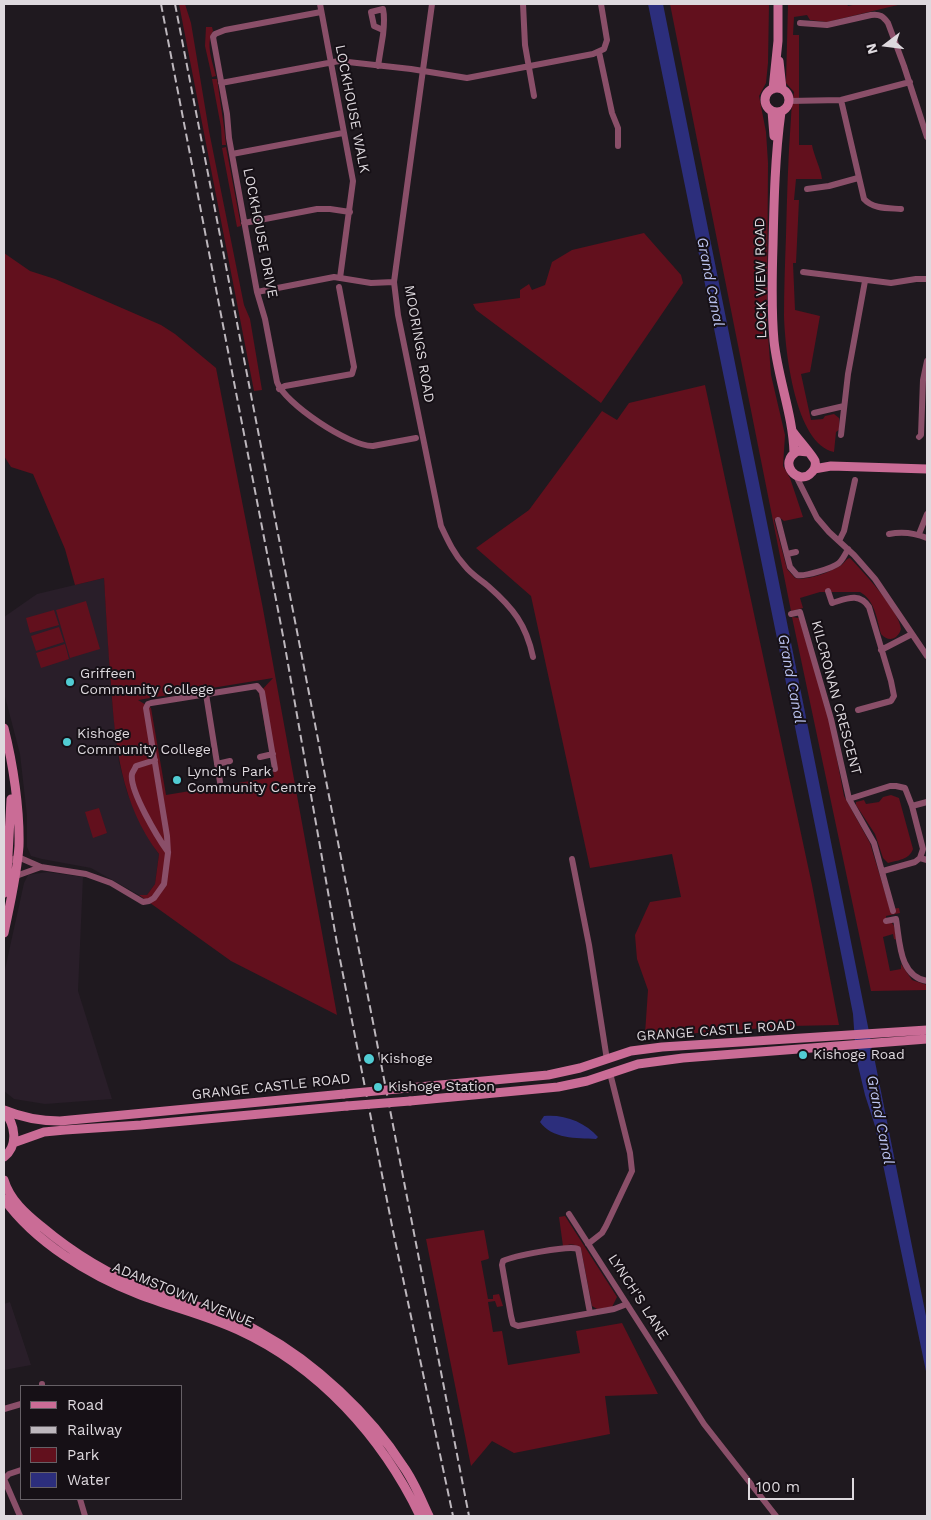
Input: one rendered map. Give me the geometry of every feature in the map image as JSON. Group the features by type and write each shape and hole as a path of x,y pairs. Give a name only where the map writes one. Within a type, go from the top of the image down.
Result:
{"street":[{"name":"LOCKHOUSE WALK","path":"320,4 353,181 340,278"},
{"name":"MOORINGS ROAD","path":"432,4 394,282 398,315 441,526 451,549 466,568 517,614 525,629 533,657"},
{"path":"523,4 525,45 534,96"},
{"path":"221,83 339,61 467,78 599,52 604,49 607,40 601,4"},
{"name":"LOCK VIEW ROAD","path":"778,4 777,89 769,91 765,98 766,106 776,112 772,294 774,341 782,387 793,432 794,453"},
{"name":"LOCKHOUSE DRIVE","path":"279,389 265,319 257,292 213,40 215,34 225,30 321,12"},
{"path":"800,24 827,25 879,14 884,17 910,82 927,137"},
{"path":"378,66 383,30"},
{"path":"599,52 612,112 618,128 618,146"},
{"path":"789,101 841,100 910,82"},
{"path":"776,112 787,107 789,101 787,94 777,89"},
{"path":"841,100 864,199 869,204 901,209"},
{"path":"232,154 343,133"},
{"path":"807,189 829,186 858,178"},
{"path":"244,223 317,209 350,212"},
{"path":"803,272 891,284 916,279 927,279"},
{"path":"257,292 328,278 371,283 394,282"},
{"path":"841,435 848,374 865,281"},
{"path":"339,287 354,367 352,374 286,386 279,389 284,395 327,427 354,443 373,446 416,438"},
{"path":"918,437 920,435 923,380 927,361"},
{"path":"814,413 844,406"},
{"name":"LOCK VIEW ROAD","path":"793,432 808,452"},
{"path":"831,466 814,459 808,452 801,450 794,453 789,461 792,473 796,476 817,518 875,578 927,656"},
{"path":"814,459 814,469"},
{"path":"796,476 806,476 814,469 831,466 927,469"},
{"path":"806,476 807,497"},
{"path":"839,541 844,531 855,480"},
{"path":"919,534 927,514"},
{"path":"778,520 792,570 801,576 839,563 848,549"},
{"path":"890,534 906,532 919,534 927,538"},
{"path":"787,554 796,552"},
{"path":"828,591 832,603 853,597 864,601 869,607 891,681 894,696 891,701 858,710"},
{"name":"KILCRONAN CRESCENT","path":"791,614 800,612 831,718 850,799 874,843 893,911"},
{"path":"881,650 912,634"},
{"path":"7,862 18,858 41,866 86,874 111,883 143,902 154,898 164,884 168,836 146,708 148,704 253,686 260,688 275,769"},
{"path":"206,694 220,782"},
{"path":"4,728 12,765 19,834 16,876 4,933"},
{"path":"4,750 11,802 7,874 4,893"},
{"path":"260,756 273,754"},
{"path":"155,760 136,766 132,774 134,786 145,812 168,853"},
{"path":"217,764 230,761"},
{"path":"850,799 896,786 905,788 912,806 923,849 920,858 915,862 883,871"},
{"path":"912,806 927,802"},
{"path":"920,858 927,860"},
{"path":"572,859 589,945 606,1060"},
{"path":"16,876 41,866"},
{"path":"886,921 896,919 904,959 910,973 919,980 927,981"},
{"name":"GRANGE CASTLE ROAD","path":"4,1111 13,1126 13,1143 44,1132 558,1087 586,1081 638,1064 684,1058 829,1046 927,1030"},
{"name":"GRANGE CASTLE ROAD","path":"4,1111 33,1120 60,1120 548,1076 631,1051 662,1046 826,1037 927,1039"},
{"path":"588,1244 602,1233 632,1171 630,1153 610,1073"},
{"path":"4,1165 5,1156 13,1143"},
{"name":"ADAMSTOWN AVENUE","path":"4,1180 10,1194 29,1216 79,1255 147,1290 226,1315 262,1333 297,1356 340,1393 382,1436 404,1466 429,1516"},
{"name":"ADAMSTOWN AVENUE","path":"4,1199 19,1218 38,1235 72,1260 101,1277 139,1295 210,1318 240,1331 274,1350 307,1372 341,1402 365,1429 396,1474 420,1516"},
{"name":"LYNCH'S LANE","path":"569,1214 709,1431 776,1516"},
{"path":"590,1313 578,1249 564,1248 503,1261 502,1266 513,1324 518,1326 614,1309 627,1304"},
{"path":"4,1409 20,1404"},
{"path":"20,1470 9,1474 4,1479 20,1516"},
{"path":"80,1500 85,1516"}],"shaded area":[{"name":"Kishoge Community College","path":"104,578 112,701 119,762 127,792 135,811 159,854 155,884 147,895 143,896 91,868 31,856 27,847 27,816 20,754 4,693 4,617 37,594"},
{"path":"47,872 83,877 78,991 112,1099 45,1104 14,1099 4,1091 4,974 24,883 28,875"},
{"path":"10,1302 31,1365 4,1370 4,1304"}],"green space":[{"path":"179,4 185,4 191,23 209,131 244,305 250,319 262,390 254,391"},
{"path":"670,4 769,4 766,83 759,96 766,132 768,163 767,321 771,375 785,435 783,466 790,478 803,517 784,521 779,517 774,520 787,569 795,578 800,579 823,574 840,566 850,558 888,602 899,621 901,629 893,639 884,637 881,634 872,605 860,592 820,592 800,598 803,608 791,611"},
{"path":"788,4 847,4 848,6 857,4 902,4 827,22 810,20 807,15 794,17 793,35 799,35 799,145 812,145 822,179 796,179 794,200 799,200 796,263 793,263 795,310 820,316 810,372 801,374 811,420 823,419 825,416 834,414 839,418 840,429 836,432 834,452 821,445 810,432 801,414 790,372 785,331 789,147 794,92 786,83"},
{"path":"206,27 212,27 213,31 210,48 216,76 212,77 205,46"},
{"path":"212,79 217,79 226,145 222,145 221,127"},
{"path":"226,147 241,226 237,227 222,148"},
{"path":"644,233 681,275 683,283 601,403 476,310 473,304 520,298 520,290 529,284 532,290 545,285 552,262 572,250"},
{"path":"4,253 30,271 55,279 161,325 175,334 216,368 263,609 337,1015 231,961 139,895 147,895 155,884 159,854 146,835 136,815 122,773 115,729 104,578 75,585 65,549 33,474 11,467 4,456","holes":["273,678 259,693 274,777 166,795 151,708 138,700"]},
{"path":"705,385 812,885 839,1025 791,1026 671,1035 645,1034 648,990 637,959 635,935 650,902 681,897 672,854 590,868 531,596 476,548 529,510 602,411 617,420 629,403"},
{"path":"86,601 100,649 70,658 56,610"},
{"path":"54,610 59,625 30,633 26,618"},
{"path":"792,617 799,618 829,718 844,796 870,843 890,909 899,908 900,913 886,916 887,923 892,923 894,926 897,940 894,939 893,934 883,937 890,971 901,969 901,964 912,980 927,985 927,990 871,991"},
{"path":"59,627 64,642 36,651 31,636"},
{"path":"65,644 69,659 41,668 36,653"},
{"path":"891,795 899,798 913,849 906,857 888,863 883,858 875,834 856,805 856,802 864,800 866,804 879,802 883,797"},
{"path":"99,808 107,833 93,838 85,812"},
{"path":"565,1216 617,1297 612,1307 597,1309 592,1306 581,1249 573,1244 563,1246 559,1217"},
{"path":"484,1230 489,1258 481,1261 488,1299 493,1299 493,1295 499,1294 503,1306 497,1307 495,1301 488,1302 493,1332 502,1331 508,1365 580,1353 576,1331 622,1323 658,1394 605,1396 610,1434 514,1453 492,1441 471,1466 426,1239"}],"water":[{"name":"Grand Canal","path":"648,4 663,4 927,1321 927,1376 875,1126 856,1057 853,1014 843,963"},
{"path":"544,1116 559,1116 574,1120 587,1127 598,1137 596,1139 558,1135 545,1128 540,1122"}],"railway":[{"path":"161,4 284,641 338,949 393,1231 453,1516"},
{"path":"175,4 469,1516"}],"place":[{"name":"Griffeen Community College","path":"70,682"},
{"name":"Kishoge Community College","path":"67,742"},
{"name":"Lynch's Park Community Centre","path":"177,780"},
{"name":"Kishoge Road","path":"803,1055"},
{"name":"Kishoge","path":"369,1059"},
{"name":"Kishoge Station","path":"378,1087"}]}
